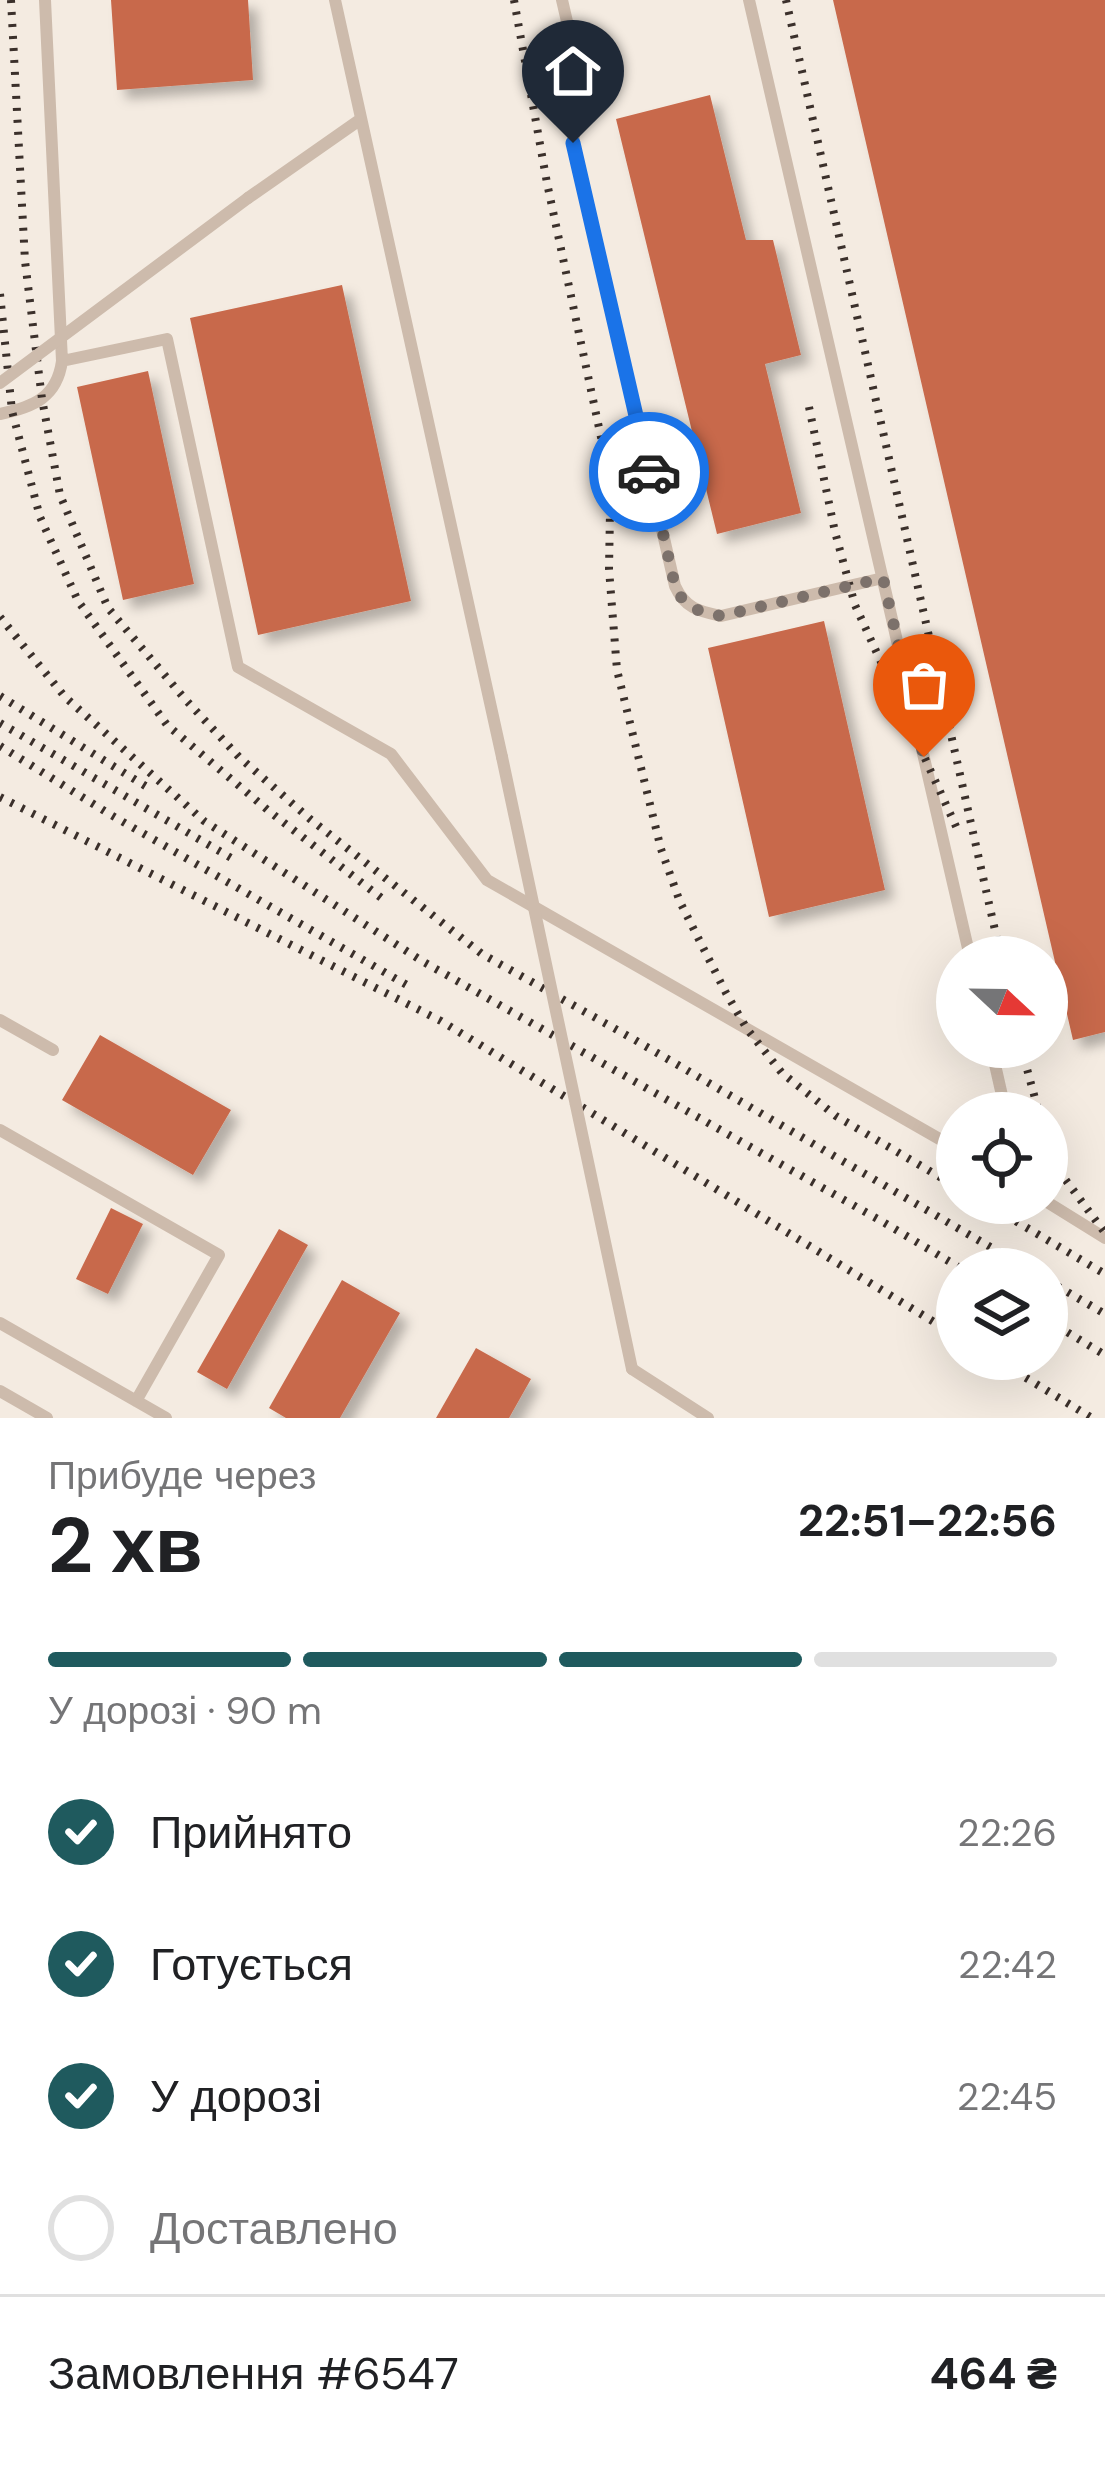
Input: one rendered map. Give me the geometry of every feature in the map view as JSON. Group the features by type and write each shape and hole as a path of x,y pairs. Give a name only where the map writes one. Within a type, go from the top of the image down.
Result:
{"lane":[{"path":"0,414 50,394 62,361 45,0"},
{"path":"335,0 632,1369 708,1418"},
{"path":"562,0 581,82 573,143 681,601 721,616 883,578"},
{"path":"749,0 965,936"},
{"path":"0,383 361,119"},
{"path":"62,361 167,338 238,667 391,754 487,880 936,1137"},
{"path":"0,1021 53,1050"},
{"path":"0,1130 219,1255 136,1401"},
{"path":"1068,1215 1105,1238"},
{"path":"0,1324 158,1417"},
{"path":"0,1391 47,1418"}],"building":[{"path":"111,0 248,0 253,80 117,90"},
{"path":"833,0 1105,0 1105,1032 1073,1040 1068,1018 1068,936 1049,936"},
{"path":"710,95 746,240 773,240 801,355 765,364 801,513 717,534 616,119"},
{"path":"342,285 411,601 258,635 190,318"},
{"path":"148,371 194,584 123,600 77,387"},
{"path":"824,621 885,890 769,917 708,648"},
{"path":"100,1035 231,1110 193,1175 62,1100"},
{"path":"111,1208 143,1224 108,1294 76,1279"},
{"path":"279,1229 308,1245 227,1389 197,1372"},
{"path":"342,1280 400,1313 340,1418 286,1418 269,1408"},
{"path":"476,1348 531,1379 509,1418 436,1418"}],"railway":[{"path":"11,0 25,261 42,399 60,495 108,608 239,757 482,954 992,1248"},
{"path":"514,0 605,456 617,670 661,849 680,902 747,1029 782,1073 836,1116 936,1175"},
{"path":"786,0 996,936"},
{"path":"0,294 12,411 40,517 78,601 167,725 384,900"},
{"path":"809,407 855,605 959,833"},
{"path":"0,617 65,697 204,821 422,961 936,1254"},
{"path":"0,696 147,787"},
{"path":"0,723 233,859"},
{"path":"0,746 412,988"},
{"path":"0,797 441,1021 936,1323"},
{"path":"1027,1068 1033,1092"},
{"path":"1068,1183 1105,1233"},
{"path":"1020,1224 1105,1274"},
{"path":"1068,1292 1105,1314"},
{"path":"1068,1333 1105,1355"},
{"path":"1030,1380 1092,1418"}],"way so far":[{"path":"649,472 675,586 681,601 700,611 721,616 883,578 924,757"}],"route":[{"path":"573,143 649,472"}]}
